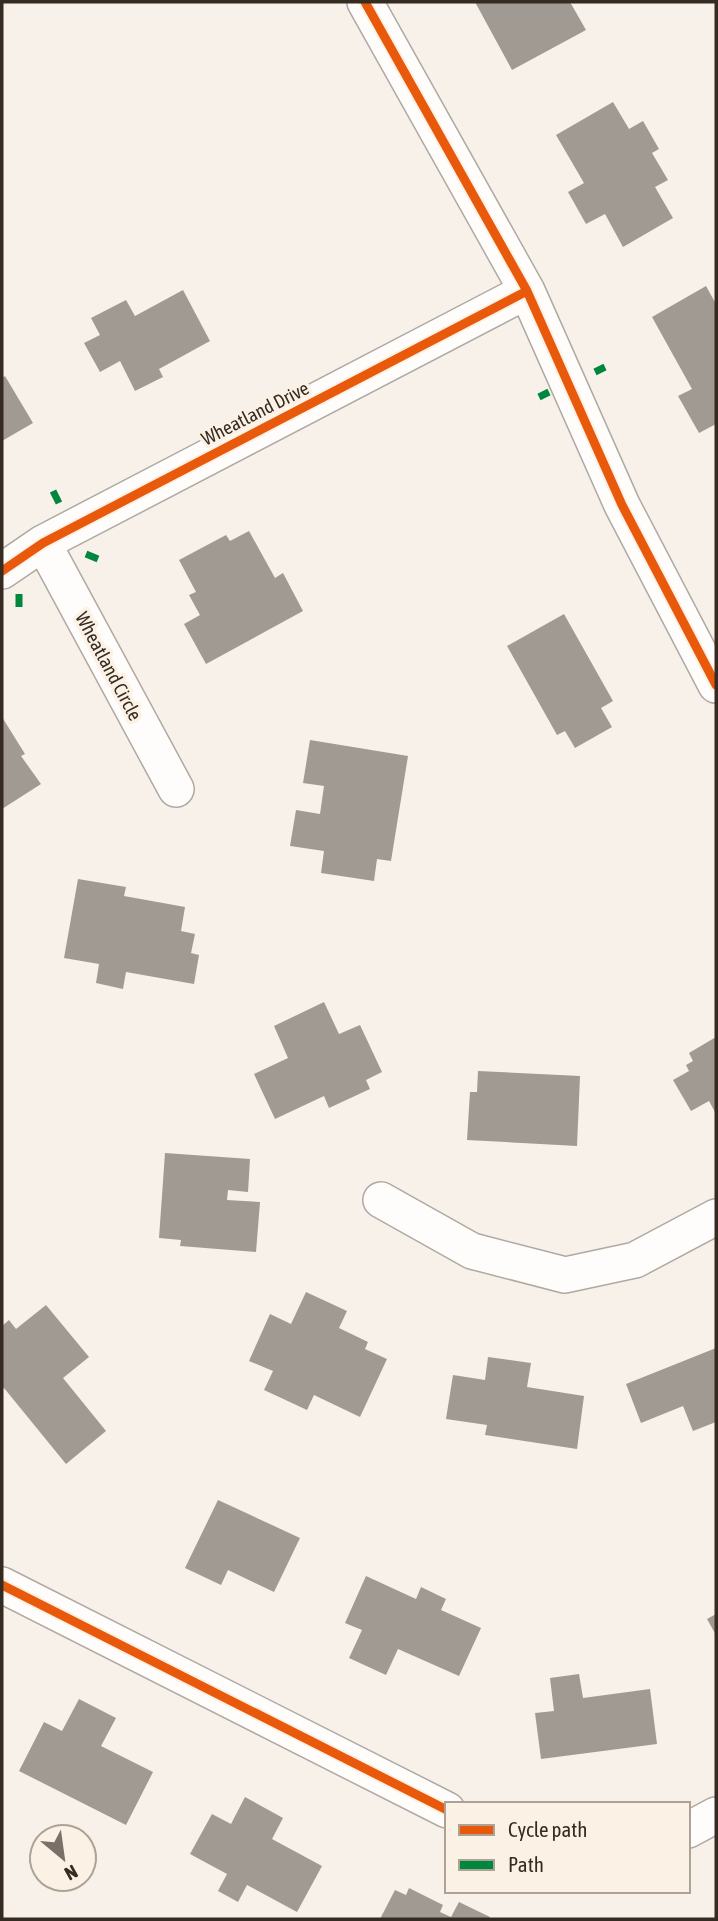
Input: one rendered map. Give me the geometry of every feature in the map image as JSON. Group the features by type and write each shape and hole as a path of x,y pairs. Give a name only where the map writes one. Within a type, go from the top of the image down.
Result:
{"street":[{"path":"365,2 527,291 622,506 716,685"},
{"name":"Wheatland Drive","path":"2,571 43,542 527,291"},
{"name":"Wheatland Circle","path":"43,542 176,789"},
{"path":"381,1200 472,1251 565,1275 635,1260 716,1217"},
{"path":"2,1585 445,1809"},
{"path":"690,1829 716,1815"}],"building":[{"path":"475,2 570,2 586,30 512,70"},
{"path":"613,102 629,129 643,121 659,149 652,153 668,180 655,187 673,218 623,247 605,214 586,224 568,192 584,183 556,135"},
{"path":"706,286 716,304 716,424 699,433 678,396 692,389 652,317"},
{"path":"183,290 210,341 159,369 163,377 135,391 120,361 100,372 84,343 100,335 91,318 126,300 135,316"},
{"path":"5,376 33,423 2,441 2,378"},
{"path":"249,531 275,578 283,573 303,611 206,664 184,624 200,615 189,595 196,592 179,560 226,535 230,541"},
{"path":"564,614 613,701 601,708 612,727 575,748 565,731 557,735 507,646"},
{"path":"2,717 25,754 21,756 41,784 2,809"},
{"path":"310,740 408,756 391,861 377,859 374,881 321,873 324,851 290,846 296,810 320,814 324,786 303,783"},
{"path":"78,879 126,887 124,896 185,907 181,931 195,934 191,953 199,955 194,984 126,972 123,989 96,983 99,964 64,958"},
{"path":"324,1002 339,1034 360,1025 382,1072 366,1080 370,1089 329,1108 324,1096 275,1119 254,1074 288,1058 274,1026"},
{"path":"716,1037 716,1114 709,1101 691,1111 673,1080 689,1071 686,1065 693,1061 689,1053"},
{"path":"478,1071 580,1076 577,1146 467,1140 470,1092 477,1092"},
{"path":"165,1153 250,1159 248,1192 228,1190 227,1200 260,1202 256,1252 180,1246 181,1240 159,1238"},
{"path":"306,1292 347,1311 339,1328 368,1342 365,1349 387,1359 360,1417 314,1395 307,1410 264,1390 273,1371 249,1361 270,1314 291,1324"},
{"path":"46,1305 89,1357 63,1378 106,1431 66,1464 4,1388 2,1390 2,1326 9,1320 16,1329"},
{"path":"716,1348 716,1422 693,1431 683,1406 641,1423 626,1384"},
{"path":"488,1357 531,1363 527,1387 584,1396 577,1449 485,1435 487,1425 446,1419 453,1375 485,1380"},
{"path":"218,1500 300,1538 274,1592 228,1570 221,1585 185,1568"},
{"path":"366,1576 416,1599 421,1587 446,1599 441,1610 481,1628 459,1676 398,1649 386,1675 349,1658 362,1630 345,1623"},
{"path":"716,1614 716,1635 707,1619"},
{"path":"579,1674 583,1698 650,1689 657,1744 541,1759 535,1713 554,1711 550,1678"},
{"path":"79,1699 116,1718 101,1746 153,1772 126,1825 19,1771 44,1722 62,1731"},
{"path":"245,1797 283,1818 272,1839 322,1866 297,1912 247,1885 238,1902 218,1891 227,1874 190,1854 212,1814 231,1824"},
{"path":"409,1888 443,1905 440,1912 451,1917 459,1902 490,1917 380,1919 395,1890 406,1895"}],"marked path":[{"path":"595,372 605,367"},
{"path":"539,397 549,392"},
{"path":"53,491 59,503"},
{"path":"86,554 98,559"},
{"path":"19,594 19,607"}],"cycle path":[{"path":"365,2 527,291 622,505 716,685"},
{"path":"2,571 43,543 527,291"},
{"path":"2,1585 445,1809"}]}
